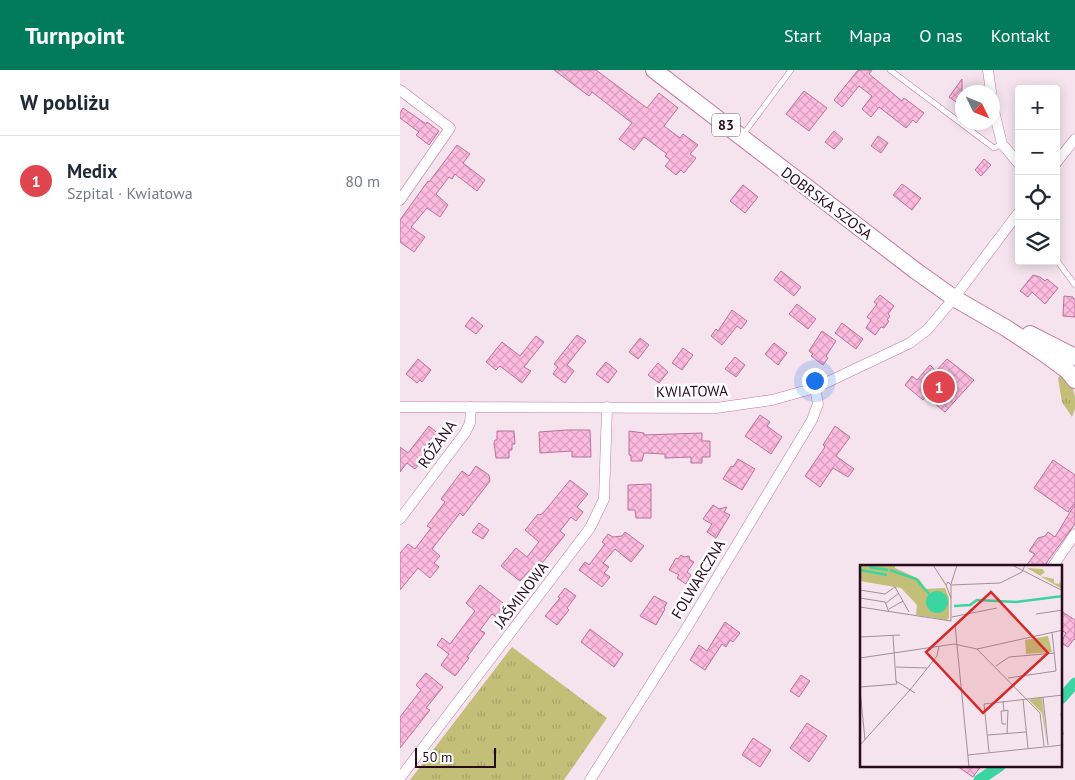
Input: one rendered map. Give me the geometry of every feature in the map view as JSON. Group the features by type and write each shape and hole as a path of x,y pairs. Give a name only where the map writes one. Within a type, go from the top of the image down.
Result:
{"main road":[{"name":"DOBRSKA SZOSA","path":"654,70 954,298 1006,328 1059,364 1075,380"},
{"name":"DOBRSKA SZOSA","path":"1006,328 1030,334 1075,357"}],"street":[{"path":"988,70 990,85"},
{"path":"400,90 450,128 400,200"},
{"path":"999,130 1002,144 1015,159"},
{"path":"1060,158 1075,139"},
{"name":"KWIATOWA","path":"400,407 716,408 772,400 815,388 910,343 927,330 954,298 1015,217"},
{"name":"FOLWARCZNA","path":"590,780 689,624 812,420 818,404 815,388"},
{"name":"RÓŻANA","path":"400,519 466,433 470,423 471,407"},
{"name":"JAŚMINOWA","path":"400,778 590,528 604,499 607,407"},
{"path":"1054,565 1075,534"}],"lane":[{"path":"741,137 791,70"},
{"path":"890,70 994,148 1002,144"},
{"path":"1060,264 1075,285"}],"green space":[{"path":"1061,374 1072,386 1075,397 1075,409 1072,417 1062,402 1058,378"},
{"path":"512,647 607,718 564,780 410,780"}],"building":[{"path":"554,70 596,70 647,108 659,93 678,108 664,126 680,138 683,134 698,145 690,154 696,158 684,173 681,170 676,175 665,166 670,160 665,156 667,154 644,137 634,150 619,139 632,123 592,92 589,96"},
{"path":"858,70 872,70 869,74 902,101 904,98 924,113 916,123 913,120 906,128 879,107 871,117 862,109 872,96 859,86 842,107 834,100"},
{"path":"955,89 955,101 949,97"},
{"path":"804,91 827,108 809,131 786,114"},
{"path":"403,108 439,131 429,145 416,135 419,132 400,118"},
{"path":"834,131 843,139 834,149 825,142"},
{"path":"878,136 888,143 881,153 871,146"},
{"path":"457,145 470,154 463,163 485,180 477,191 455,174 452,179 449,177 436,194 448,205 440,217 427,208 411,227 425,237 414,252 400,242 400,220"},
{"path":"984,159 991,165 981,176 975,170"},
{"path":"902,184 921,198 912,210 893,195"},
{"path":"743,185 758,197 745,213 730,201"},
{"path":"781,271 801,287 794,296 774,280"},
{"path":"1033,275 1045,281 1047,279 1058,288 1045,304 1032,292 1028,297 1020,291"},
{"path":"880,295 894,306 888,314 890,316 887,320 889,321 875,335 866,328 871,320 867,317 877,304 874,302"},
{"path":"1064,296 1075,299 1075,317 1063,316"},
{"path":"797,304 816,319 808,329 789,314"},
{"path":"732,310 747,321 741,329 737,326 722,345 711,336 716,329 718,331"},
{"path":"472,317 483,326 476,334 465,326"},
{"path":"842,323 863,339 856,349 835,333"},
{"path":"822,331 836,341 826,356 828,358 823,365 811,356 813,354 809,351"},
{"path":"577,335 586,341 567,365 574,371 565,383 553,374 558,367 554,364"},
{"path":"536,336 544,342 524,367 531,371 522,383 500,366 496,370 486,362 502,342 520,356"},
{"path":"640,338 649,345 638,359 629,352"},
{"path":"774,343 787,353 778,365 765,354"},
{"path":"683,348 693,355 682,370 672,363"},
{"path":"735,357 745,365 736,377 725,369"},
{"path":"418,359 431,370 422,382 420,380 417,383 406,374"},
{"path":"947,359 974,380 945,412 925,396 923,400 905,385 912,376 917,380 930,365 936,371"},
{"path":"606,362 617,371 608,383 596,374"},
{"path":"658,363 668,372 659,383 648,375"},
{"path":"760,415 770,422 767,426 782,437 771,454 745,436"},
{"path":"429,426 442,437 415,469 407,463 400,472 400,447 408,453"},
{"path":"835,426 850,437 836,456 854,469 848,477 833,468 820,487 805,476 825,447 823,445"},
{"path":"590,430 591,457 572,457 572,451 540,453 539,432"},
{"path":"497,431 514,431 515,444 512,444 512,450 509,450 509,458 496,458 494,443 497,440"},
{"path":"629,431 644,433 644,435 702,433 702,441 710,441 710,457 702,457 702,463 691,463 691,457 665,458 665,454 644,453 642,461 631,461 631,455 629,455"},
{"path":"738,459 755,469 742,490 723,479"},
{"path":"1053,460 1075,475 1075,502 1068,512 1034,488"},
{"path":"476,466 489,475 490,481 463,516 460,513 432,549 440,556 434,563 439,567 430,578 418,568 400,590 400,553 408,544 415,549 431,528 427,526 445,502 441,499 462,471 469,476"},
{"path":"570,480 588,494 577,507 583,512 576,521 571,517 560,531 565,535 533,574 529,571 520,581 501,566 516,548 527,557 539,542 525,530 538,514 540,515 544,512"},
{"path":"651,484 651,518 636,518 635,510 628,510 628,485"},
{"path":"1075,504 1075,524 1046,565 1027,565 1035,554 1029,551 1038,538 1045,536 1048,532 1055,537"},
{"path":"713,505 719,509 727,507 724,512 730,515 716,538 707,532 712,524 703,519"},
{"path":"479,523 489,530 483,539 472,532"},
{"path":"625,532 644,546 631,562 615,549 603,563 609,567 604,573 610,577 602,587 579,570 585,562 589,565 605,544 602,542 608,534 613,537 622,536"},
{"path":"681,555 684,557 689,556 690,560 694,562 687,572 691,575 686,584 677,578 679,575 669,570 676,558 678,559"},
{"path":"480,585 508,607 499,619 492,614 480,630 485,633 455,676 441,665 449,654 437,645 442,638 450,644 475,611 466,603"},
{"path":"565,588 576,596 567,608 569,610 557,625 545,616 560,598 558,597"},
{"path":"654,596 667,603 656,625 640,616"},
{"path":"1062,612 1075,620 1075,640 1068,647 1062,644 1066,633 1062,631"},
{"path":"725,622 740,633 733,642 730,640 726,647 722,644 705,670 690,660 699,645 707,651"},
{"path":"590,629 623,654 614,667 581,642"},
{"path":"426,673 443,687 426,708 430,710 400,748 400,717 421,690 416,685"},
{"path":"801,675 810,681 799,697 790,691"},
{"path":"807,723 827,736 809,762 790,748"},
{"path":"753,738 771,750 760,767 742,755"},
{"path":"960,768 980,768 973,777"}],"waterway":[{"path":"1062,698 1075,683"},
{"path":"979,780 997,768"}],"place":[{"name":"Medix","path":"939,387"}]}
